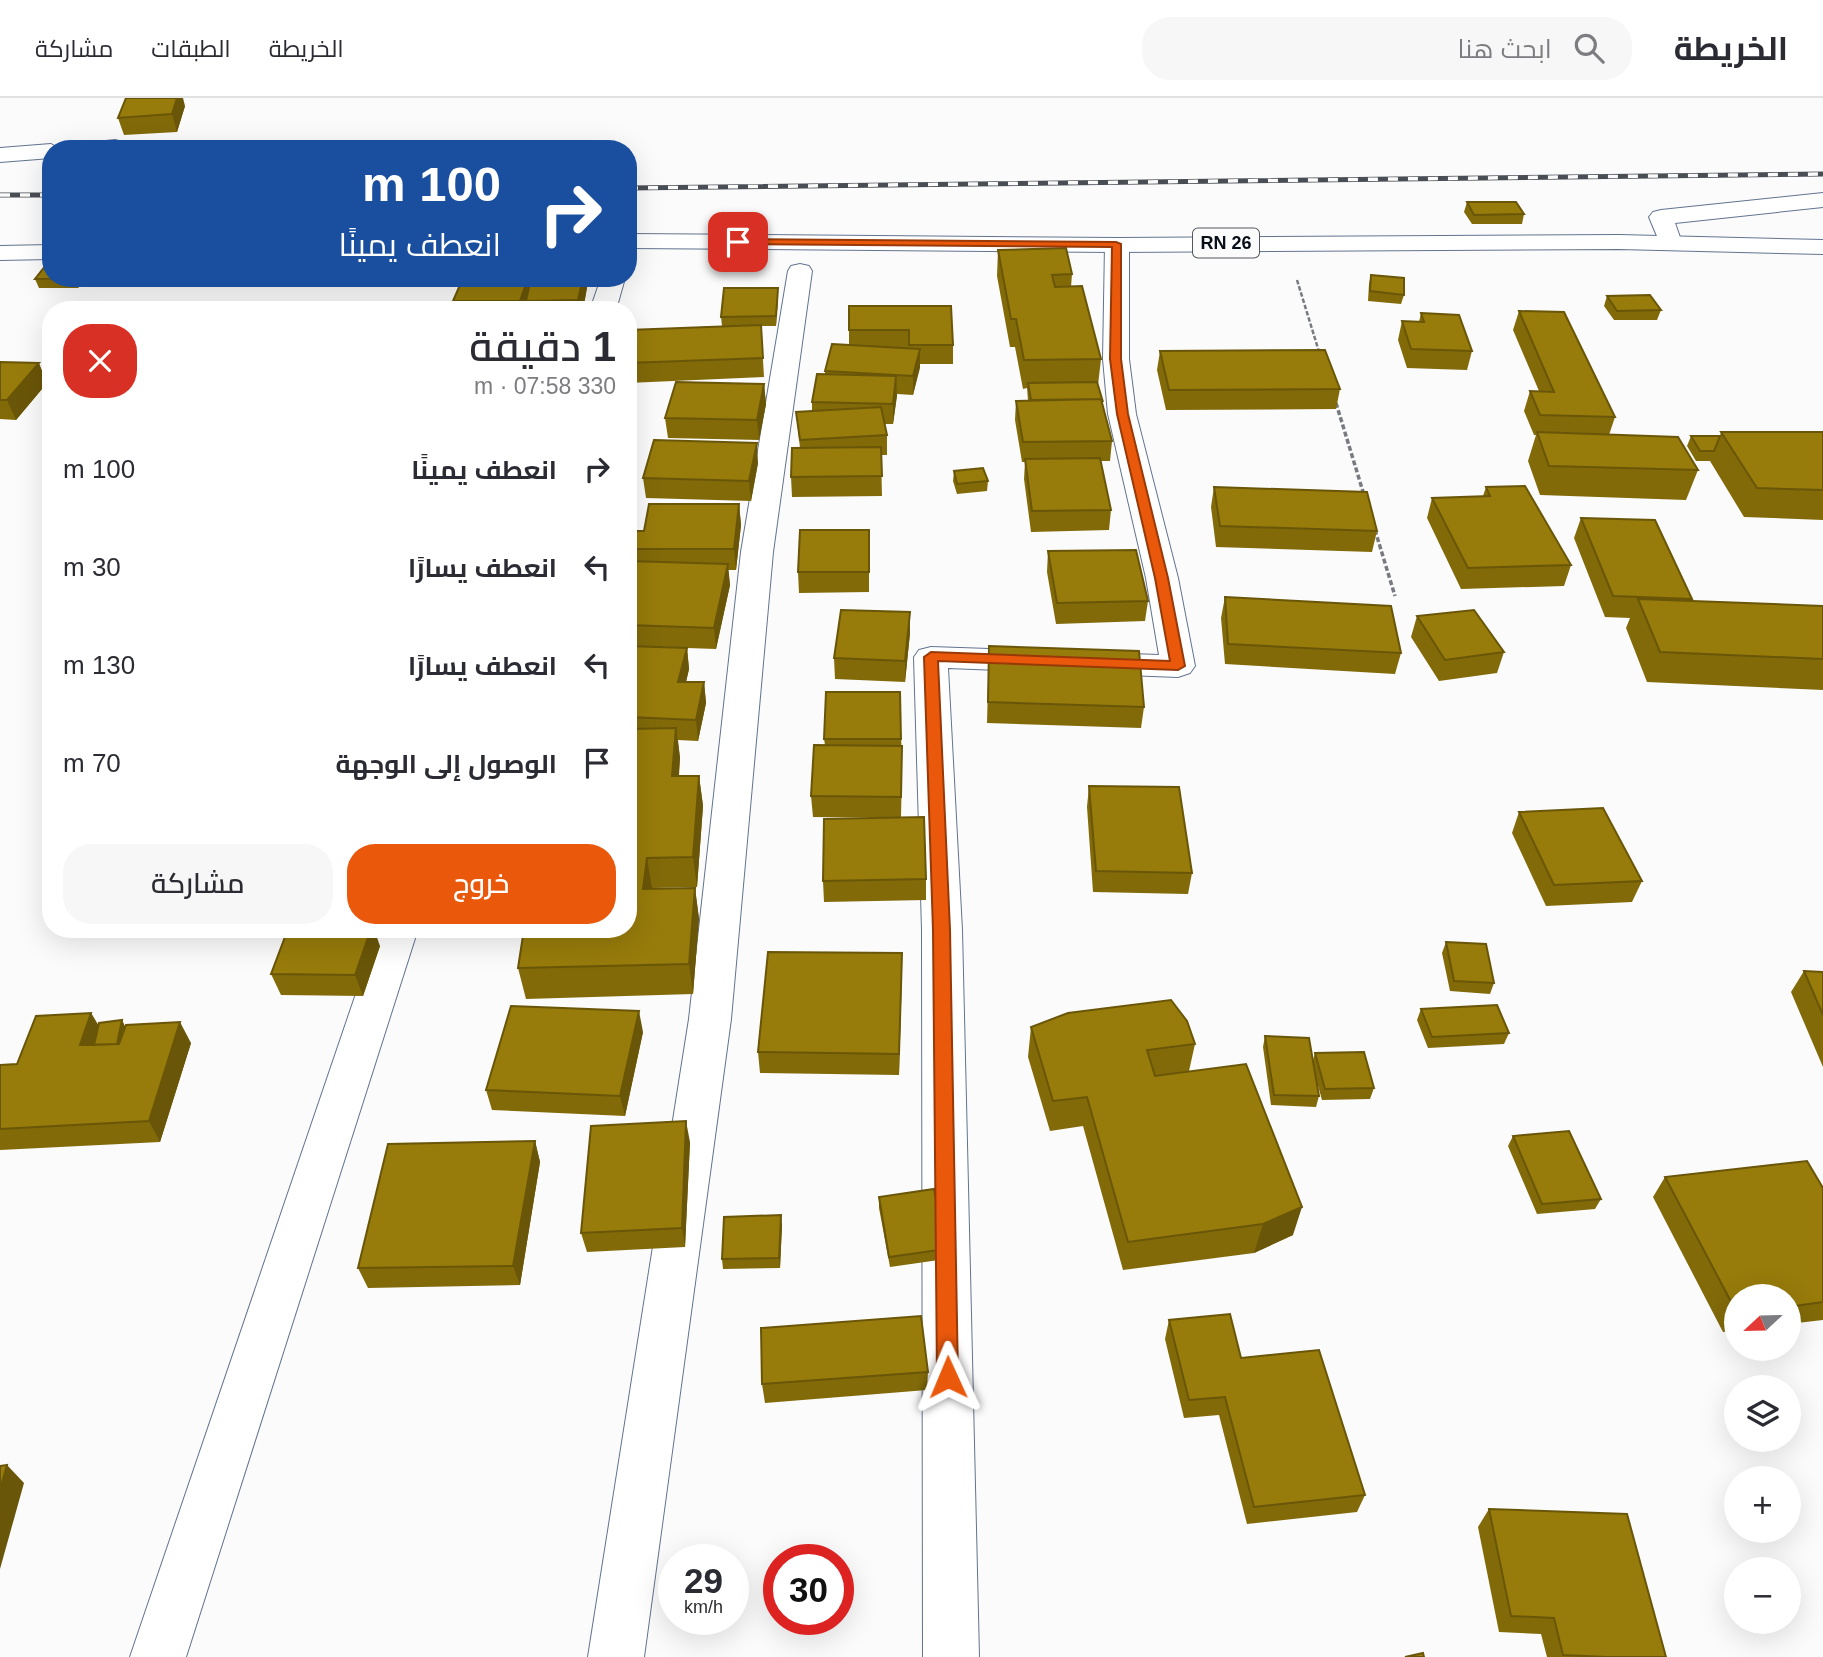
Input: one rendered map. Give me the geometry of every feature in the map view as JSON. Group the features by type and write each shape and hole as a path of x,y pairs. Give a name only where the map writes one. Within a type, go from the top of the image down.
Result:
{"street":[{"path":"0,155 42,152"},
{"path":"1671,243 1661,217 1823,200"},
{"name":"RN 26","path":"637,242 1671,243 1823,247"},
{"path":"951,1657 942,930 931,657 1178,666 1161,578 1122,414 1116,359 1116,244"},
{"path":"0,253 42,251"},
{"path":"616,1657 710,1018 757,552 800,271"},
{"path":"158,1657 395,938"}],"path":[{"path":"1285,242 1322,360"},
{"path":"1334,399 1367,504"},
{"path":"1375,530 1395,596"}],"building":[{"path":"126,98 177,98 172,114 118,118"},
{"path":"1467,202 1516,202 1524,214 1474,215"},
{"path":"1066,248 1072,274 1052,275 1055,287 1082,286 1101,359 1024,360 1016,319 1011,319 998,250"},
{"path":"1371,275 1404,278 1404,295 1370,291"},
{"path":"459,287 525,287 520,301 453,301"},
{"path":"529,287 581,287 578,300 526,301"},
{"path":"724,288 778,288 776,316 721,317"},
{"path":"1650,295 1661,310 1617,311 1607,296"},
{"path":"849,306 951,306 953,345 909,345 909,330 849,330"},
{"path":"1519,311 1564,312 1615,417 1540,415 1530,391 1554,392"},
{"path":"1421,313 1459,315 1472,351 1411,349 1402,321 1424,322"},
{"path":"761,325 763,358 637,363 637,330"},
{"path":"832,344 920,349 913,376 825,371"},
{"path":"1325,350 1340,389 1169,390 1160,351"},
{"path":"0,362 39,363 7,400 0,400"},
{"path":"817,374 896,376 893,404 812,402"},
{"path":"676,382 764,384 757,420 665,418"},
{"path":"1097,382 1103,402 1101,399 1031,400 1028,383"},
{"path":"1101,399 1112,441 1023,442 1016,401"},
{"path":"881,407 887,435 800,440 796,412"},
{"path":"1537,432 1678,437 1698,470 1549,466"},
{"path":"1721,432 1823,432 1823,490 1757,488"},
{"path":"1691,436 1720,436 1714,451 1700,451"},
{"path":"654,440 757,443 749,481 643,478"},
{"path":"881,447 882,476 791,477 792,448"},
{"path":"1100,458 1111,510 1032,511 1025,459"},
{"path":"983,468 988,481 957,484 954,471"},
{"path":"1525,486 1571,565 1468,568 1432,498 1490,496 1486,487"},
{"path":"1214,487 1367,492 1377,531 1220,526"},
{"path":"649,504 739,504 734,549 637,549 637,531 644,531"},
{"path":"1581,518 1655,520 1692,599 1613,596"},
{"path":"800,530 869,530 869,572 798,572"},
{"path":"1136,550 1148,601 1057,603 1048,551"},
{"path":"637,561 728,564 714,628 637,625"},
{"path":"1225,597 1391,606 1401,653 1228,644"},
{"path":"1638,599 1823,606 1823,659 1660,652"},
{"path":"841,610 910,612 905,661 834,658"},
{"path":"1474,610 1504,652 1445,660 1417,616"},
{"path":"637,646 687,648 678,682 704,682 696,720 637,717"},
{"path":"989,646 1139,651 1144,707 988,702"},
{"path":"826,692 900,692 901,739 824,739"},
{"path":"676,728 672,776 699,776 693,857 647,858 643,889 695,888 689,964 518,968 523,938 637,938 637,729"},
{"path":"814,745 902,746 901,797 811,796"},
{"path":"1089,786 1179,787 1192,873 1096,871"},
{"path":"1603,808 1642,881 1554,885 1519,812"},
{"path":"924,817 926,879 823,881 824,819"},
{"path":"285,938 368,938 355,975 271,974"},
{"path":"1446,942 1486,944 1494,983 1454,981"},
{"path":"768,952 902,953 899,1054 758,1052"},
{"path":"1804,971 1823,972 1823,1015"},
{"path":"1171,1000 1187,1021 1195,1044 1147,1050 1155,1076 1246,1064 1302,1207 1263,1224 1128,1242 1087,1097 1053,1101 1031,1027 1068,1013"},
{"path":"1497,1005 1509,1033 1432,1037 1421,1009"},
{"path":"511,1006 639,1011 620,1096 486,1090"},
{"path":"91,1013 80,1045 119,1044 126,1025 180,1022 149,1121 0,1129 0,1065 17,1064 36,1016"},
{"path":"122,1020 117,1044 94,1045 99,1023"},
{"path":"1265,1036 1309,1038 1319,1096 1274,1095"},
{"path":"1364,1052 1374,1088 1325,1089 1315,1053"},
{"path":"686,1121 682,1228 581,1233 591,1126"},
{"path":"1569,1131 1601,1199 1542,1204 1513,1136"},
{"path":"535,1141 513,1266 358,1268 388,1144"},
{"path":"1807,1161 1823,1188 1823,1302 1801,1305 1801,1284 1724,1284 1724,1288 1665,1177"},
{"path":"934,1189 946,1249 889,1257 879,1197"},
{"path":"781,1215 779,1258 722,1259 724,1217"},
{"path":"1230,1314 1241,1358 1319,1350 1365,1495 1254,1507 1225,1397 1189,1400 1169,1320"},
{"path":"921,1316 928,1372 762,1384 761,1328"},
{"path":"7,1465 0,1490 0,1466"},
{"path":"1489,1509 1627,1514 1666,1657 1563,1655 1554,1618 1511,1616"},
{"path":"1423,1653 1424,1657 1405,1657"}],"railway":[{"path":"637,188 1823,174"},
{"path":"0,195 42,195"}],"route":[{"path":"738,242 1116,244 1116,359 1122,414 1161,578 1178,666 931,657 942,930 948,1377"}]}
